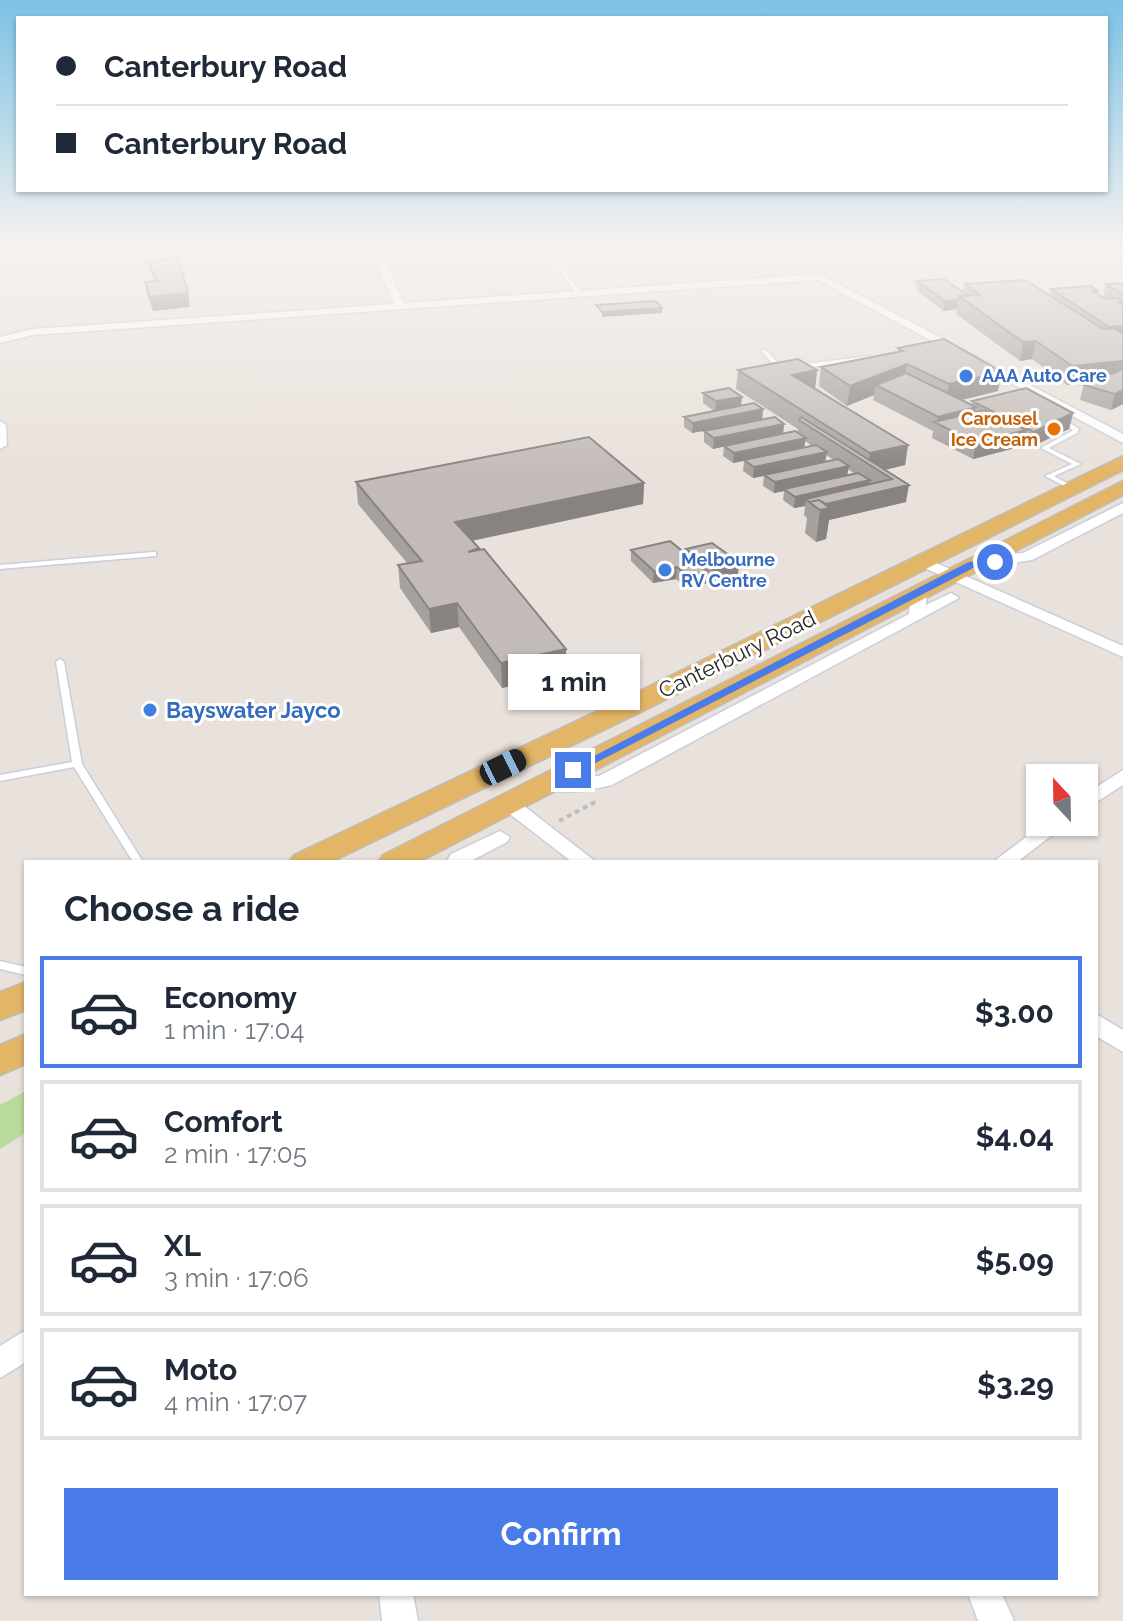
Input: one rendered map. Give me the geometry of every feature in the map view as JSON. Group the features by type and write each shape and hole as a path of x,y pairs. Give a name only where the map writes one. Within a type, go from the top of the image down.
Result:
{"main road":[{"name":"Canterbury Road","path":"309,860 920,564 1123,462"},
{"name":"Canterbury Road","path":"398,860 547,783 918,604 956,579 1123,487"},
{"path":"477,779 508,803"},
{"path":"0,1007 24,996"},
{"path":"0,1061 24,1049"}],"street":[{"path":"0,340 33,332 147,324"},
{"path":"903,324 1123,439"},
{"path":"0,425 0,445"},
{"name":"Canterbury Road","path":"956,579 1027,557 1123,507"},
{"path":"920,564 1123,652"},
{"path":"1098,794 1123,776"},
{"path":"508,803 583,860"},
{"path":"455,860 468,824"},
{"path":"1006,860 1039,836"},
{"path":"455,860 500,837"},
{"path":"1098,1024 1123,1043"},
{"path":"0,1364 24,1346"},
{"path":"396,1596 400,1621"},
{"path":"986,1596 996,1621"}],"lane":[{"path":"933,346 946,348"},
{"path":"764,351 776,364 786,368 880,356"},
{"path":"1072,488 1048,476 1078,464 1044,448 1075,432 1076,429 1061,420 1080,416"},
{"path":"0,567 153,554"},
{"path":"60,662 77,764 137,860"},
{"path":"0,778 77,764"},
{"path":"0,965 24,971"}],"green space":[{"path":"24,1092 24,1134 0,1149 0,1105"}],"building":[{"path":"997,324 1094,324 1103,329 1113,328 1123,334 1123,361 1072,366 1036,341 1023,342"},
{"path":"1104,324 1123,324 1123,326 1109,327"},
{"path":"944,339 1002,372 949,384 907,364 850,386 821,367 903,351 898,348"},
{"path":"798,359 817,370 792,375 908,445 870,453 738,370"},
{"path":"1123,369 1123,390 1115,394 1084,385 1096,379 1085,376 1099,370 1112,374"},
{"path":"906,373 976,407 938,417 876,385"},
{"path":"729,388 742,397 716,401 703,393"},
{"path":"1026,388 1073,413 1034,432 972,401"},
{"path":"754,403 763,409 693,423 684,417"},
{"path":"984,410 1026,430 976,443 934,422"},
{"path":"775,417 784,424 714,438 704,431"},
{"path":"801,417 909,485 826,504 819,500 809,502 806,499 892,479 799,420"},
{"path":"795,431 806,438 734,453 724,446"},
{"path":"589,437 644,483 455,522 479,548 468,552 484,549 566,649 501,663 457,603 429,609 398,565 422,561 356,482"},
{"path":"816,445 827,452 754,467 744,460"},
{"path":"838,459 849,466 775,482 764,475"},
{"path":"858,473 870,480 795,497 784,489"},
{"path":"819,500 830,508 820,510 809,502"},
{"path":"670,541 707,571 688,576 677,567 654,571 631,550"},
{"path":"712,543 739,562 713,569 686,549"}],"place":[{"name":"AAA Auto Care","path":"966,376"},
{"name":"Carousel Ice Cream","path":"1054,429"},
{"name":"Melbourne RV Centre","path":"665,570"},
{"name":"Bayswater Jayco","path":"150,710"}],"route":[{"path":"573,770 952,574 973,564 995,562"}]}
